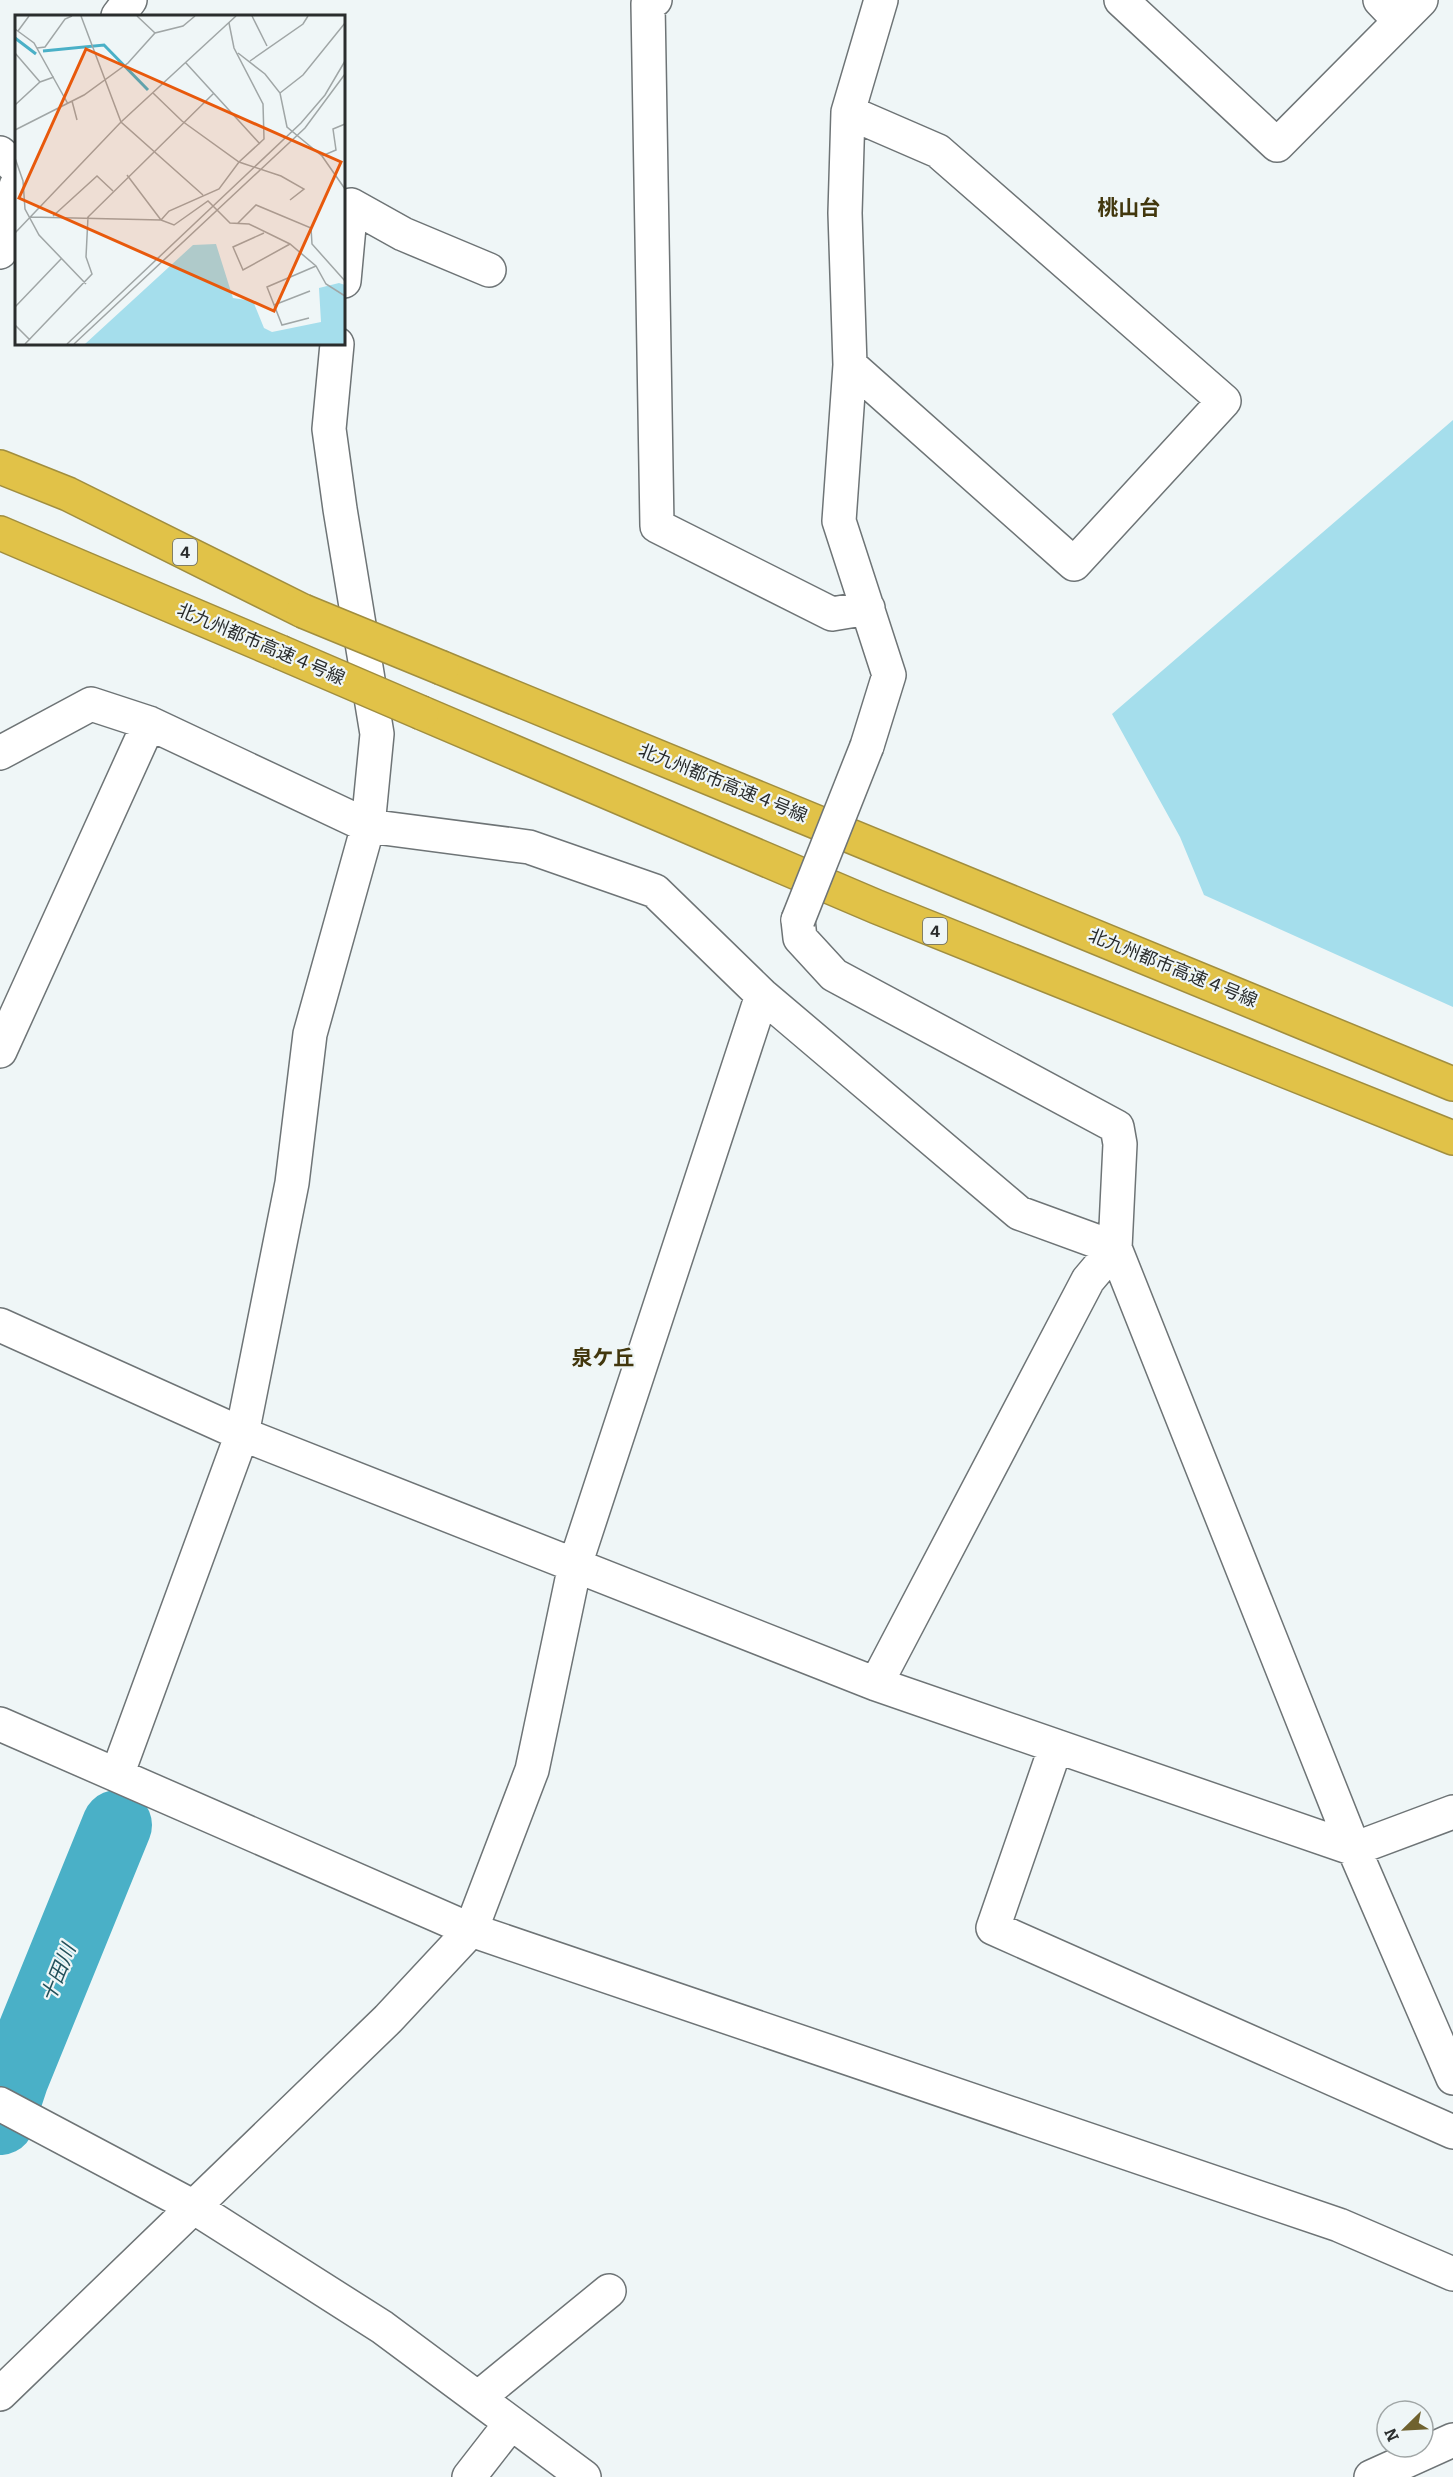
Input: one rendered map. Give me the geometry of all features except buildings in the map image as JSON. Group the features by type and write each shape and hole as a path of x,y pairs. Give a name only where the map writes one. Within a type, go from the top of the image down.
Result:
{"highway":[{"name":"北九州都市高速４号線","path":"0,467 68,494 303,611 1453,1084"},
{"name":"北九州都市高速４号線","path":"0,533 877,908 1453,1138"}],"street":[{"path":"119,15 130,0"},
{"path":"655,0 648,4 657,526 832,614 868,608"},
{"path":"881,0 848,112 845,213 850,365 839,520 889,675 867,746 798,920 800,938 834,975 1117,1127 1120,1144 1115,1248 1354,1849 1453,2078"},
{"path":"1120,0 1277,145 1400,7"},
{"path":"848,112 938,150 1224,401 1074,564 850,365"},
{"path":"0,153 15,167"},
{"path":"0,252 15,190"},
{"path":"345,270 351,205 403,234 489,270"},
{"path":"117,1775 242,1434 292,1183 310,1034 368,826 377,734 329,429 337,345"},
{"path":"0,753 92,704 149,723 368,826 529,847 655,891 762,995 1019,1213 1115,1248"},
{"path":"0,1051 149,723"},
{"path":"0,2394 388,2019 471,1930 532,1770 575,1565 762,995"},
{"path":"876,1684 1088,1280 1115,1248"},
{"path":"0,1325 242,1434 876,1684 1354,1849 1453,1812"},
{"path":"0,1724 471,1930 1339,2225 1453,2274"},
{"path":"1056,1746 993,1928 1453,2132"},
{"path":"0,2104 192,2206 382,2327 584,2477"},
{"path":"478,2398 609,2291"},
{"path":"469,2477 512,2423"},
{"path":"1371,2477 1453,2440"}],"shaded area":[{"path":"1453,420 1453,1007 1204,895 1180,837 1112,714"}],"waterway":[{"name":"十田川","path":"0,2120 14,2078 117,1825"}],"district":[{"name":"桃山台","path":"1129,208"},
{"name":"泉ケ丘","path":"603,1358"}]}
